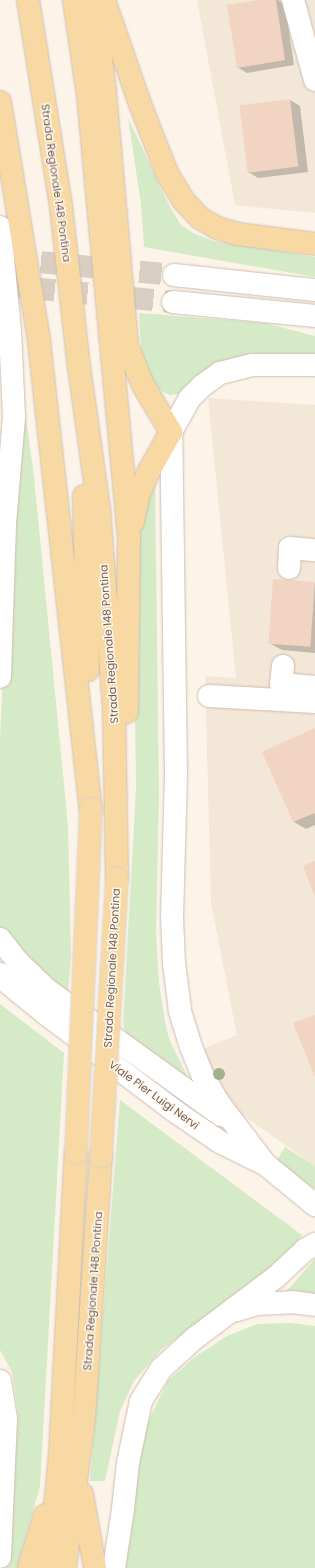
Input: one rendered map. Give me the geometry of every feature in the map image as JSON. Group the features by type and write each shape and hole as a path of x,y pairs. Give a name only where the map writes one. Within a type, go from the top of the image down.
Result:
{"main road":[{"name":"Strada Regionale 148 Pontina","path":"28,0 61,207 79,367 99,509 114,707 117,878 84,1418 78,1475 65,1568"},
{"path":"74,0 88,96 129,538 127,780 117,878"},
{"path":"94,0 105,92 127,346 143,385 171,432 149,471 139,493 129,538"},
{"path":"104,0 140,104 168,173 184,201 200,218 218,228 238,234 315,244"},
{"path":"0,102 38,340 91,809"},
{"name":"Strada Regionale 148 Pontina","path":"49,1568 60,1456 76,1152 91,809 79,367"},
{"path":"28,1568 60,1456"},
{"path":"78,1475 95,1568"}],"street":[{"path":"292,0 315,80"},
{"path":"0,274 1,233"},
{"path":"0,677 5,524 14,417 10,331 1,233"},
{"path":"174,275 315,290"},
{"path":"173,302 315,316"},
{"path":"265,1164 240,1129 218,1102 202,1074 191,1047 180,1010 174,964 172,917 176,774 171,432 190,398 202,386 220,372 253,365 315,366"},
{"path":"289,568 290,548 315,550"},
{"path":"283,666 281,684 315,686"},
{"path":"209,696 315,702"},
{"path":"0,939 18,961 46,989 240,1129"},
{"name":"Viale Pier Luigi Nervi","path":"0,974 8,983 46,1014 176,1112 220,1142 265,1164 315,1205"},
{"path":"114,1568 128,1463 141,1401 161,1369 195,1338 276,1277 305,1250 315,1244"},
{"path":"228,1313 257,1304 292,1302 315,1305"},
{"path":"0,1381 6,1418 0,1556"}],"shaded area":[{"path":"197,0 315,0 315,213 235,205"},
{"path":"208,398 315,405 315,1166 230,1106 200,1050 237,1035 211,903 205,676 236,678"}],"green space":[{"path":"128,118 170,207 181,225 193,233 213,241 315,257 315,277 144,247 141,204"},
{"path":"139,313 265,323 315,336 315,363 203,372 179,394 170,395 161,391 149,376 141,352"},
{"path":"23,396 34,477 68,826 71,954 68,996 6,939 0,927 0,743 8,550"},
{"path":"155,478 159,795 156,933 159,983 166,1027 170,1041 193,1088 127,1036 123,1024 136,788 133,548"},
{"path":"0,1004 64,1053 40,1486 17,1568 6,1568 18,1414 12,1372 0,1350"},
{"path":"120,1100 302,1235 288,1253 246,1289 162,1349 134,1381 120,1411 105,1481 90,1481"},
{"path":"285,1147 315,1166 315,1189 276,1162"},
{"path":"315,1259 315,1297 284,1294"},
{"path":"290,1323 315,1326 315,1568 123,1568 143,1432 168,1381 195,1357 227,1336 257,1324"}],"building":[{"path":"259,0 276,0 285,60 237,68 227,5"},
{"path":"290,99 298,166 248,173 239,105"},
{"path":"273,579 315,582 310,647 268,644"},
{"path":"315,728 315,813 293,822 262,752"},
{"path":"315,861 315,897 303,866"},
{"path":"315,1015 315,1077 293,1023"}],"tunnel":[{"path":"8,259 174,275"},
{"path":"0,285 173,302"}]}
